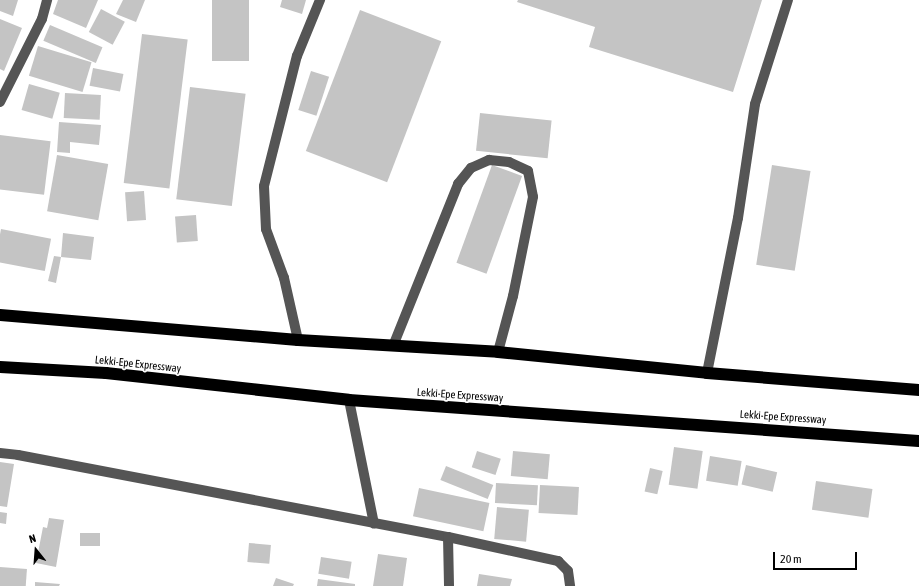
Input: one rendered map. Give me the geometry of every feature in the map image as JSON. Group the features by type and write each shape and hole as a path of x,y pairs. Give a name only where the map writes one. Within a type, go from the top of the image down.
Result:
{"highway":[{"path":"0,315 298,340 498,352 707,373 919,390"},
{"name":"Lekki-Epe Expressway","path":"0,366 106,373 349,400 919,441"}],"street":[{"path":"0,102 42,19 47,0"},
{"path":"298,340 284,278 266,229 264,186 297,56 320,0"},
{"path":"707,373 738,218 755,104 788,0"},
{"path":"394,346 458,184 471,168 490,160 509,162 528,171 533,197 513,296 498,352"},
{"path":"349,400 374,524"},
{"path":"0,453 18,455 448,537 558,561 568,571 570,586"},
{"path":"448,537 449,586"}],"building":[{"path":"0,0 18,0 13,16 0,11"},
{"path":"58,0 98,0 86,28 53,14"},
{"path":"123,0 145,0 136,22 116,14"},
{"path":"212,0 249,0 249,61 212,61"},
{"path":"282,0 306,0 302,14 280,7"},
{"path":"518,0 762,0 733,92 589,47 595,27 517,2"},
{"path":"101,9 125,22 113,45 89,32"},
{"path":"360,10 441,41 387,182 306,151"},
{"path":"0,19 22,28 4,71 0,69"},
{"path":"50,25 102,47 96,63 43,41"},
{"path":"142,34 188,40 169,188 124,183"},
{"path":"38,46 92,62 82,92 29,76"},
{"path":"93,68 123,74 120,92 90,86"},
{"path":"311,71 329,77 316,116 298,110"},
{"path":"29,84 60,93 52,119 22,110"},
{"path":"190,87 246,94 232,206 176,199"},
{"path":"65,93 101,95 100,120 64,118"},
{"path":"480,113 552,121 548,158 476,151"},
{"path":"59,122 101,125 99,145 70,142 70,153 57,152"},
{"path":"0,135 51,141 44,195 0,189"},
{"path":"57,155 108,164 98,220 47,211"},
{"path":"492,165 522,176 487,274 456,263"},
{"path":"772,165 811,171 795,271 756,265"},
{"path":"144,191 146,220 127,221 125,192"},
{"path":"196,215 198,241 177,242 175,216"},
{"path":"1,229 51,239 45,271 0,262"},
{"path":"63,233 94,237 91,260 61,257"},
{"path":"54,256 61,257 56,283 48,281"},
{"path":"674,447 703,451 697,489 669,485"},
{"path":"477,451 501,459 496,475 472,467"},
{"path":"513,451 550,454 548,479 511,476"},
{"path":"710,456 742,461 738,486 706,481"},
{"path":"0,462 14,464 7,507 0,506"},
{"path":"746,465 777,472 773,492 742,484"},
{"path":"446,466 493,485 488,499 440,480"},
{"path":"650,468 663,471 657,494 645,491"},
{"path":"816,481 872,489 868,518 812,510"},
{"path":"496,483 538,485 537,505 495,503"},
{"path":"540,485 579,487 577,515 539,513"},
{"path":"419,488 489,503 483,531 413,516"},
{"path":"497,507 529,510 526,542 494,539"},
{"path":"0,512 7,513 6,524 0,523"},
{"path":"49,518 64,520 56,567 36,563 43,527 47,528"},
{"path":"80,533 100,533 100,546 80,546"},
{"path":"249,543 271,545 269,564 247,562"},
{"path":"378,554 407,558 403,586 373,586"},
{"path":"321,557 352,562 349,579 318,574"},
{"path":"0,567 27,569 26,586 0,586"},
{"path":"479,574 512,579 510,586 477,586"},
{"path":"276,578 294,584 293,586 273,586"},
{"path":"318,579 355,584 355,586 317,586"},
{"path":"35,582 60,584 59,586 35,586"}]}
